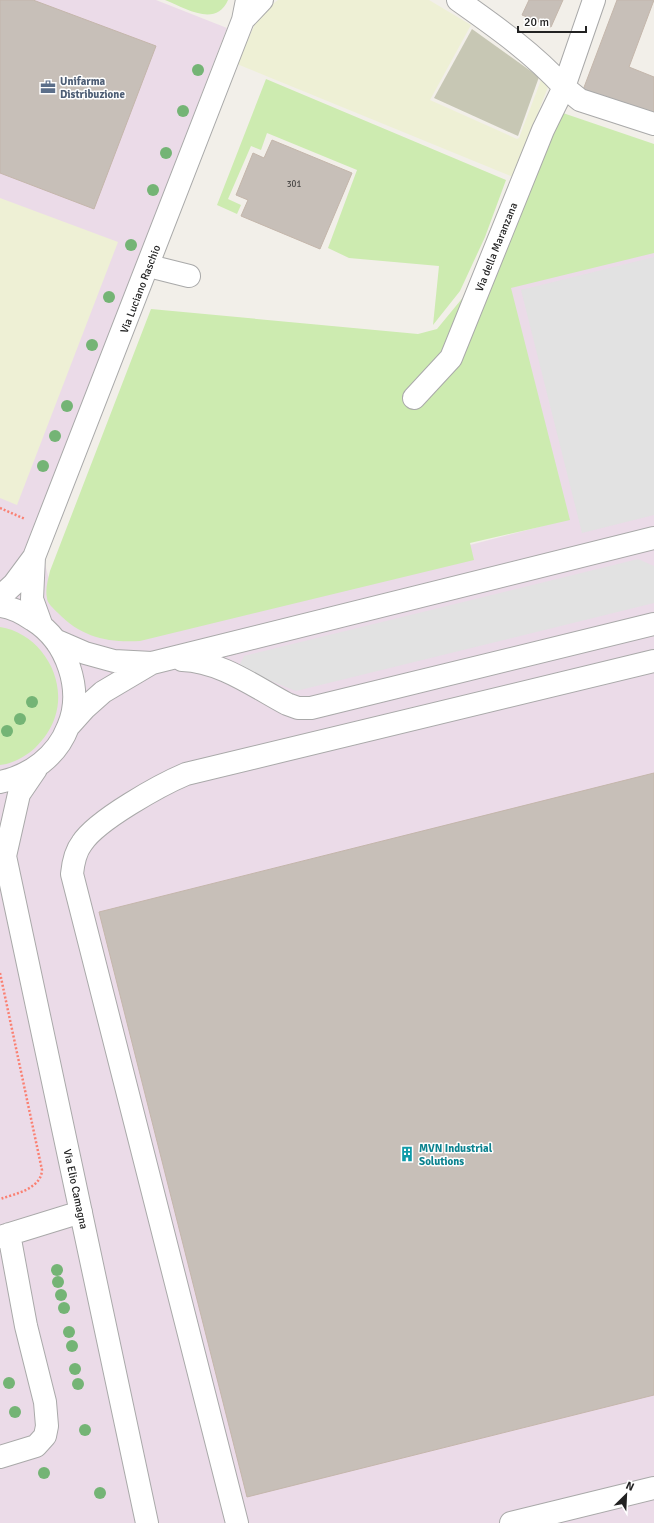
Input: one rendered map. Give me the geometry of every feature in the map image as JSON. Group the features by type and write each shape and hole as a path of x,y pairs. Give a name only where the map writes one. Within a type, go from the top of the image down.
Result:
{"street":[{"path":"245,10 262,0"},
{"path":"458,0 513,39 543,64 564,87 580,100 654,124"},
{"name":"Via della Maranzana","path":"414,398 451,358 543,130 564,87 594,0"},
{"name":"Via Luciano Raschio","path":"0,597 14,584 34,557 149,266 245,10"},
{"path":"149,266 189,276"},
{"path":"68,727 85,708 103,692 160,661 654,538"},
{"name":"Via Luciano Raschio","path":"0,782 10,780 36,769 48,757 68,727 73,710 73,683 66,658 48,632 32,599 34,557"},
{"name":"Via Luciano Raschio","path":"0,606 23,613 48,632"},
{"path":"48,632 85,653 114,661 191,660 209,664 222,669 287,704 298,708 311,708 654,624"},
{"path":"237,1523 72,874 74,860 80,844 92,830 165,783 186,774 654,661"},
{"name":"Via Elio Camagna","path":"36,769 18,794 2,851 147,1523"},
{"path":"0,1457 36,1446 45,1436 48,1426 45,1402 4,1235 81,1212"},
{"path":"511,1523 654,1488"}],"path":[{"path":"0,973 42,1170 37,1181 28,1189 0,1199"}],"shaded area":[{"path":"0,0 156,0 227,28 35,527 50,583 134,633 554,523 494,282 654,241 654,1523 0,1523"},
{"path":"278,0 429,0 471,25 430,100 517,139 519,138 541,80 548,87 513,177 237,64 255,24 265,10"},
{"path":"472,29 539,77 518,136 434,98"},
{"path":"0,198 118,242 17,505 0,498"},
{"path":"654,257 654,515 582,533 521,290"},
{"path":"638,559 654,566 654,603 296,691 238,668 244,656"}],"green space":[{"path":"165,0 228,0 223,8 216,13 200,14"},
{"path":"266,79 506,180 485,237 460,291 433,325 439,266 349,258 328,248 357,170 267,133 261,150 251,146 228,199 241,205 237,214 217,205"},
{"path":"560,112 654,144 654,253 511,288 570,520 470,543 474,560 140,641 117,641 96,637 76,628 53,608 48,602 46,595 50,571 151,309 418,334 437,329 465,295"},
{"path":"0,627 14,631 27,638 38,648 54,673 58,687 58,702 55,717 51,726 47,734 38,745 23,757 10,763 0,765"}],"building":[{"path":"0,0 33,0 156,46 94,209 0,173"},
{"path":"529,0 563,0 551,27 522,15"},
{"path":"617,0 654,0 629,67 654,77 654,115 583,90"},
{"path":"272,140 352,173 320,249 241,216 248,200 236,195 253,153 264,158"},
{"name":"MVN Industrial Solutions","path":"654,773 654,1395 247,1497 99,912"}],"place":[{"name":"Unifarma Distribuzione","path":"48,87"},
{"name":"MVN Industrial Solutions","path":"407,1154"}]}
